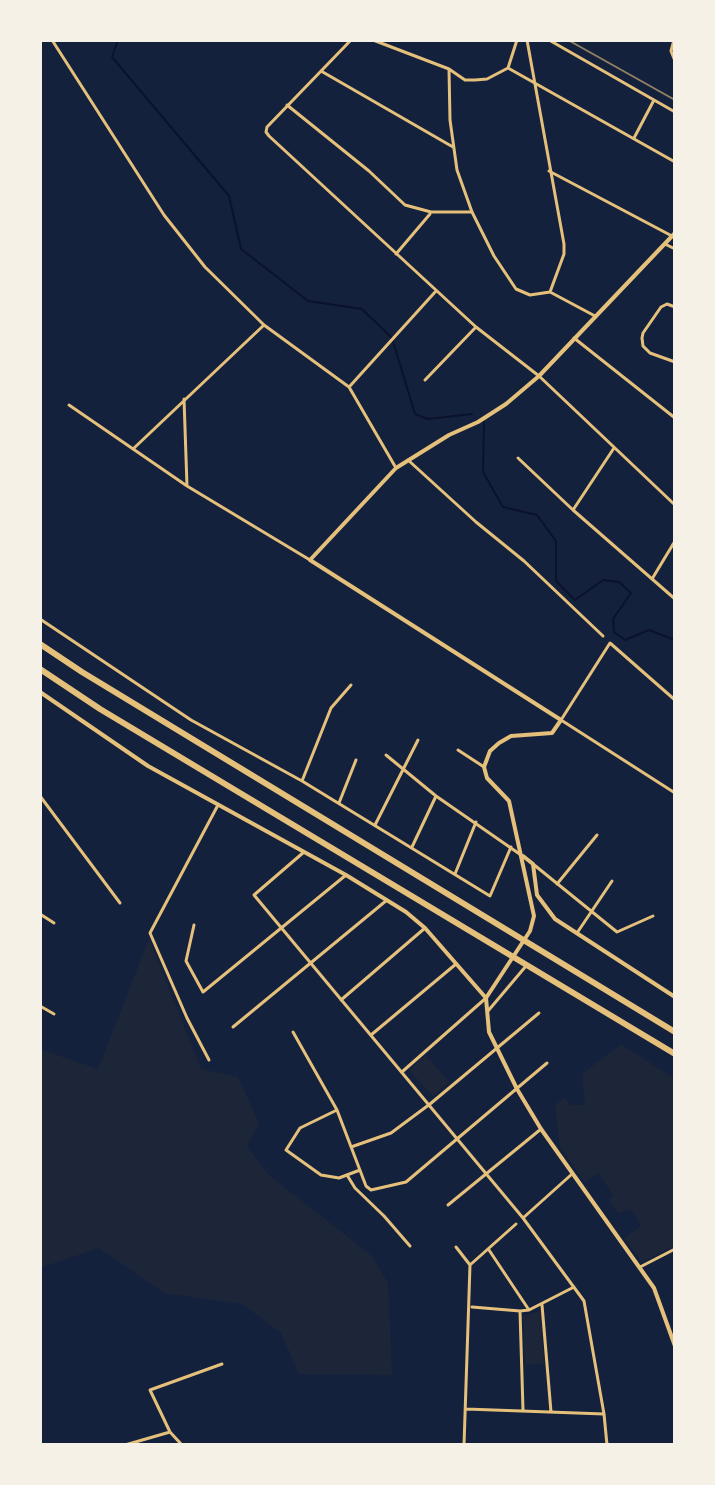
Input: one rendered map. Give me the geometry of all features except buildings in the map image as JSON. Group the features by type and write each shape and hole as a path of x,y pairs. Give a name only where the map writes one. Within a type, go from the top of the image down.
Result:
{"highway":[{"path":"40,644 95,681 675,1032"},
{"path":"40,669 100,709 675,1054"}],"street":[{"path":"52,40 164,215 205,267 264,325 349,387 396,468"},
{"path":"351,40 287,105 266,132 476,327 539,376 675,505"},
{"path":"373,40 449,69 465,80 487,79 508,68 517,40"},
{"path":"527,40 564,244 564,254 550,292"},
{"path":"549,40 675,112"},
{"path":"674,40 671,57 675,61"},
{"path":"508,68 675,162"},
{"path":"449,69 448,94 457,170 472,212 494,256 516,289 530,295 550,292 595,316"},
{"path":"321,71 453,147"},
{"path":"634,138 654,100"},
{"path":"287,105 369,171 394,198 405,205 431,212 472,212"},
{"path":"310,560 396,468 506,404 539,376 674,235 549,171"},
{"path":"396,254 431,212"},
{"path":"665,244 675,249"},
{"path":"349,387 436,291"},
{"path":"675,307 667,304 661,307 643,333 643,346 650,353 675,362"},
{"path":"132,449 264,325"},
{"path":"425,380 476,327"},
{"path":"574,338 675,418"},
{"path":"184,399 187,486"},
{"path":"69,405 187,486 310,560 675,793"},
{"path":"573,510 614,448"},
{"path":"518,458 675,599"},
{"path":"408,460 524,561 603,636"},
{"path":"652,579 675,541"},
{"path":"40,619 191,720 302,781 490,896 511,847"},
{"path":"403,1071 486,998 533,924 534,916 509,801 487,778 484,767 490,751 511,736 552,733 610,643 675,700"},
{"path":"302,781 331,708 351,685"},
{"path":"40,692 148,766 346,875 425,928 486,998 487,1022 495,1048 517,1089 541,1129 661,1300 675,1346"},
{"path":"375,825 418,740"},
{"path":"458,750 484,767"},
{"path":"386,755 436,796 511,847 619,932 653,916"},
{"path":"339,803 356,760"},
{"path":"40,796 120,903"},
{"path":"412,848 436,796"},
{"path":"209,1060 150,933 218,805"},
{"path":"455,874 476,822"},
{"path":"557,884 597,835"},
{"path":"304,852 254,895 523,1218 584,1301 607,1445"},
{"path":"533,864 537,895 555,919 675,997"},
{"path":"194,925 186,961 203,992 346,875"},
{"path":"577,933 612,881"},
{"path":"233,1027 387,900"},
{"path":"40,914 54,923"},
{"path":"341,1000 425,928"},
{"path":"371,1035 456,964"},
{"path":"488,1011 526,966"},
{"path":"40,1006 54,1014"},
{"path":"351,1147 391,1133 539,1013"},
{"path":"293,1032 337,1110 371,1190 406,1182 547,1063"},
{"path":"337,1110 300,1128 286,1150 321,1175 339,1178 360,1170"},
{"path":"448,1205 541,1129"},
{"path":"523,1218 572,1174"},
{"path":"347,1175 355,1188 410,1246"},
{"path":"470,1265 516,1224"},
{"path":"456,1247 470,1265 464,1445"},
{"path":"640,1267 675,1249"},
{"path":"489,1250 529,1310"},
{"path":"471,1307 529,1310 574,1287"},
{"path":"542,1305 551,1412"},
{"path":"520,1311 523,1410"},
{"path":"182,1445 170,1432 150,1390 222,1364"},
{"path":"466,1409 604,1414"},
{"path":"125,1445 170,1432"}],"shaded area":[{"path":"149,939 201,1069 238,1077 259,1123 247,1147 270,1176 371,1255 388,1283 392,1375 299,1374 281,1333 242,1304 164,1293 99,1248 40,1268 40,1049 98,1069"},
{"path":"621,1044 675,1079 675,1245 642,1262 624,1238 641,1226 631,1209 618,1213 609,1200 613,1195 598,1173 585,1182 560,1147 555,1105 565,1097 570,1105 585,1105 582,1074"},
{"path":"426,1055 449,1082 433,1096 409,1070"},
{"path":"540,1311 544,1364 525,1365 523,1316"}],"waterway":[{"path":"118,40 112,57 229,196 241,249 308,301 362,309 392,338 415,414 428,419 472,414"},
{"path":"484,422 483,472 503,507 537,515 556,541 556,581 575,600 603,580 619,582 631,593 613,619 614,632 625,640 649,630 675,640"}],"railway":[{"path":"568,40 675,100"}]}
